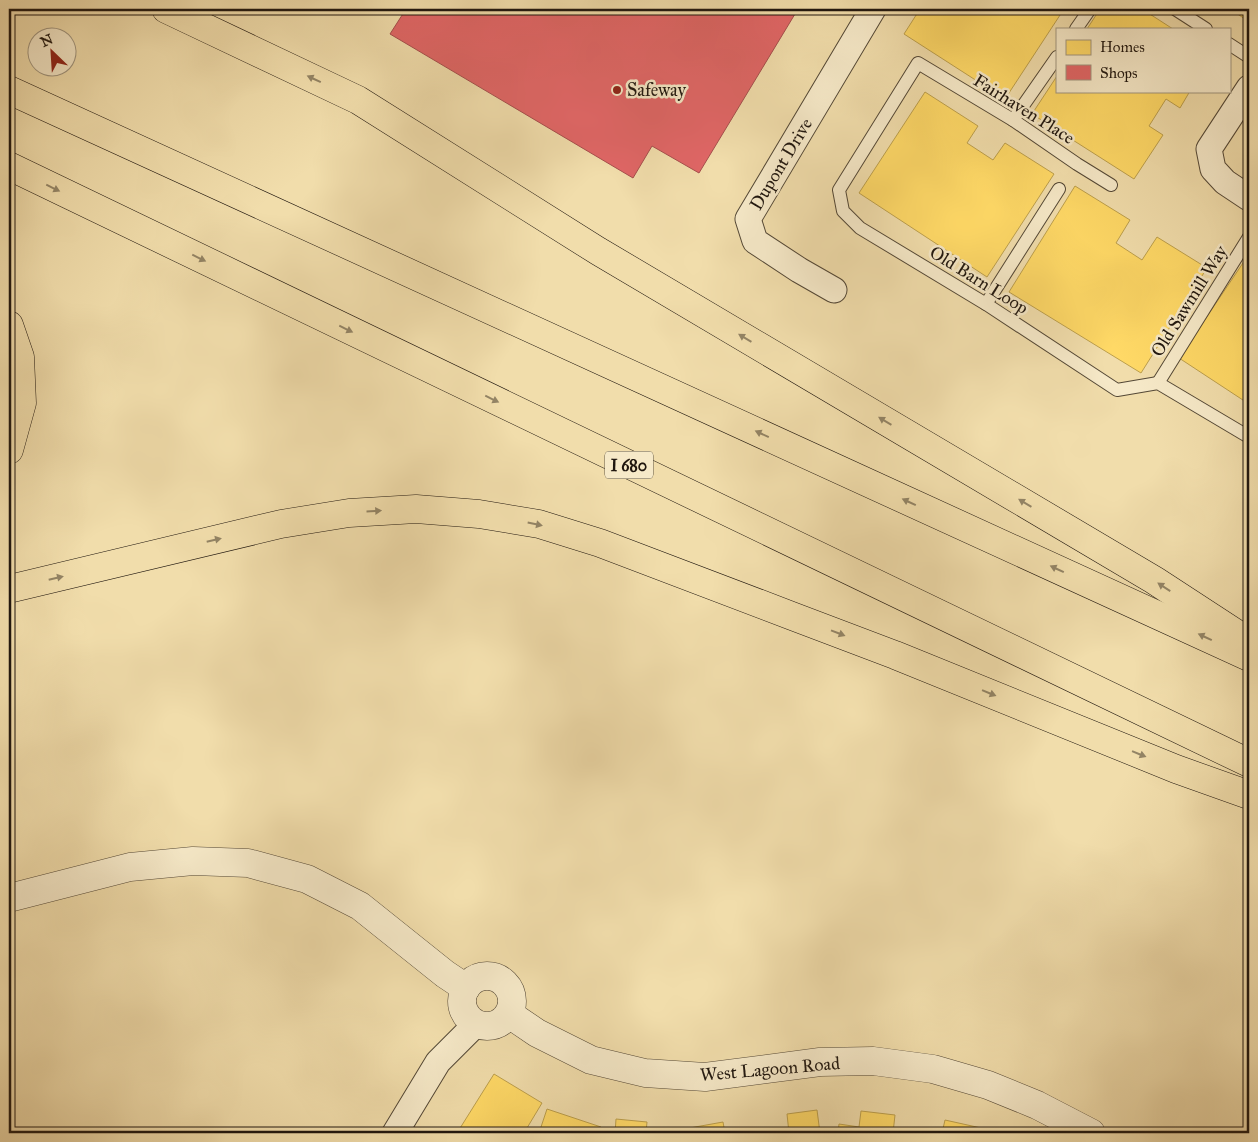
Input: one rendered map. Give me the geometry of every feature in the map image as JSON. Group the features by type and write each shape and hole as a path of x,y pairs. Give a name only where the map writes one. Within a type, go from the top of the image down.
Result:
{"highway":[{"path":"166,9 358,100 598,251 1154,580 1249,642"},
{"path":"9,90 1249,657"},
{"name":"I 680","path":"9,166 1249,764"},
{"path":"9,325 20,357 22,402 9,450"},
{"path":"9,589 280,524 349,513 416,509 479,514 539,524 600,543 861,642 1176,769 1249,795"}],"street":[{"name":"Dupont Drive","path":"834,290 755,242 748,219 873,9"},
{"path":"1249,88 1209,149 1213,169 1225,182 1249,198"},
{"path":"9,898 130,867 193,861 248,863 307,879 360,906 445,974 466,988"},
{"path":"482,976 495,976 504,982 511,992 513,1002 509,1014 496,1025 486,1026 476,1024 466,1015 462,1006 462,999 466,988 472,980 482,976"},
{"name":"West Lagoon Road","path":"509,1014 537,1033 591,1060 645,1074 705,1077 820,1062 873,1061 933,1069 988,1085 1037,1105 1091,1133"},
{"path":"395,1133 438,1062 476,1024"}],"lane":[{"path":"1077,28 1090,9"},
{"path":"1175,9 1204,28"},
{"path":"1230,45 1249,57"},
{"path":"1013,120 1056,58"},
{"name":"Fairhaven Place","path":"918,64 1013,120 1077,164 1111,184"},
{"name":"Old Barn Loop","path":"918,64 839,190 843,211 860,228 986,304 1116,390 1158,383"},
{"path":"986,304 1059,189"},
{"name":"Old Sawmill Way","path":"1158,383 1249,237"},
{"path":"1158,383 1249,437"}],"building: Homes":[{"path":"920,9 1064,9 1005,99 904,34"},
{"path":"1100,9 1142,9 1171,28 1088,28"},
{"path":"1230,9 1249,9 1249,12 1245,19"},
{"path":"1056,78 1056,92 1189,92 1180,108 1166,99 1149,126 1163,135 1134,179 1032,114"},
{"path":"925,92 978,126 967,143 993,160 1005,143 1054,174 987,277 859,193"},
{"path":"1075,186 1130,220 1116,243 1142,260 1157,237 1207,268 1141,373 1009,292"},
{"path":"1247,257 1249,258 1249,404 1179,358"},
{"path":"494,1074 542,1103 524,1133 457,1133"},
{"path":"547,1109 601,1127 599,1133 539,1133"},
{"path":"817,1110 820,1133 789,1133 787,1114"},
{"path":"861,1111 895,1115 893,1133 838,1133 839,1124 859,1127"},
{"path":"616,1119 647,1122 646,1133 615,1133"},
{"path":"945,1120 981,1128 980,1133 942,1133"},
{"path":"723,1122 725,1133 685,1133 684,1129"}],"building: Shops":[{"name":"Safeway","path":"406,9 798,9 699,173 652,146 633,178 390,34"}],"place":[{"name":"Safeway","path":"617,90"}]}
